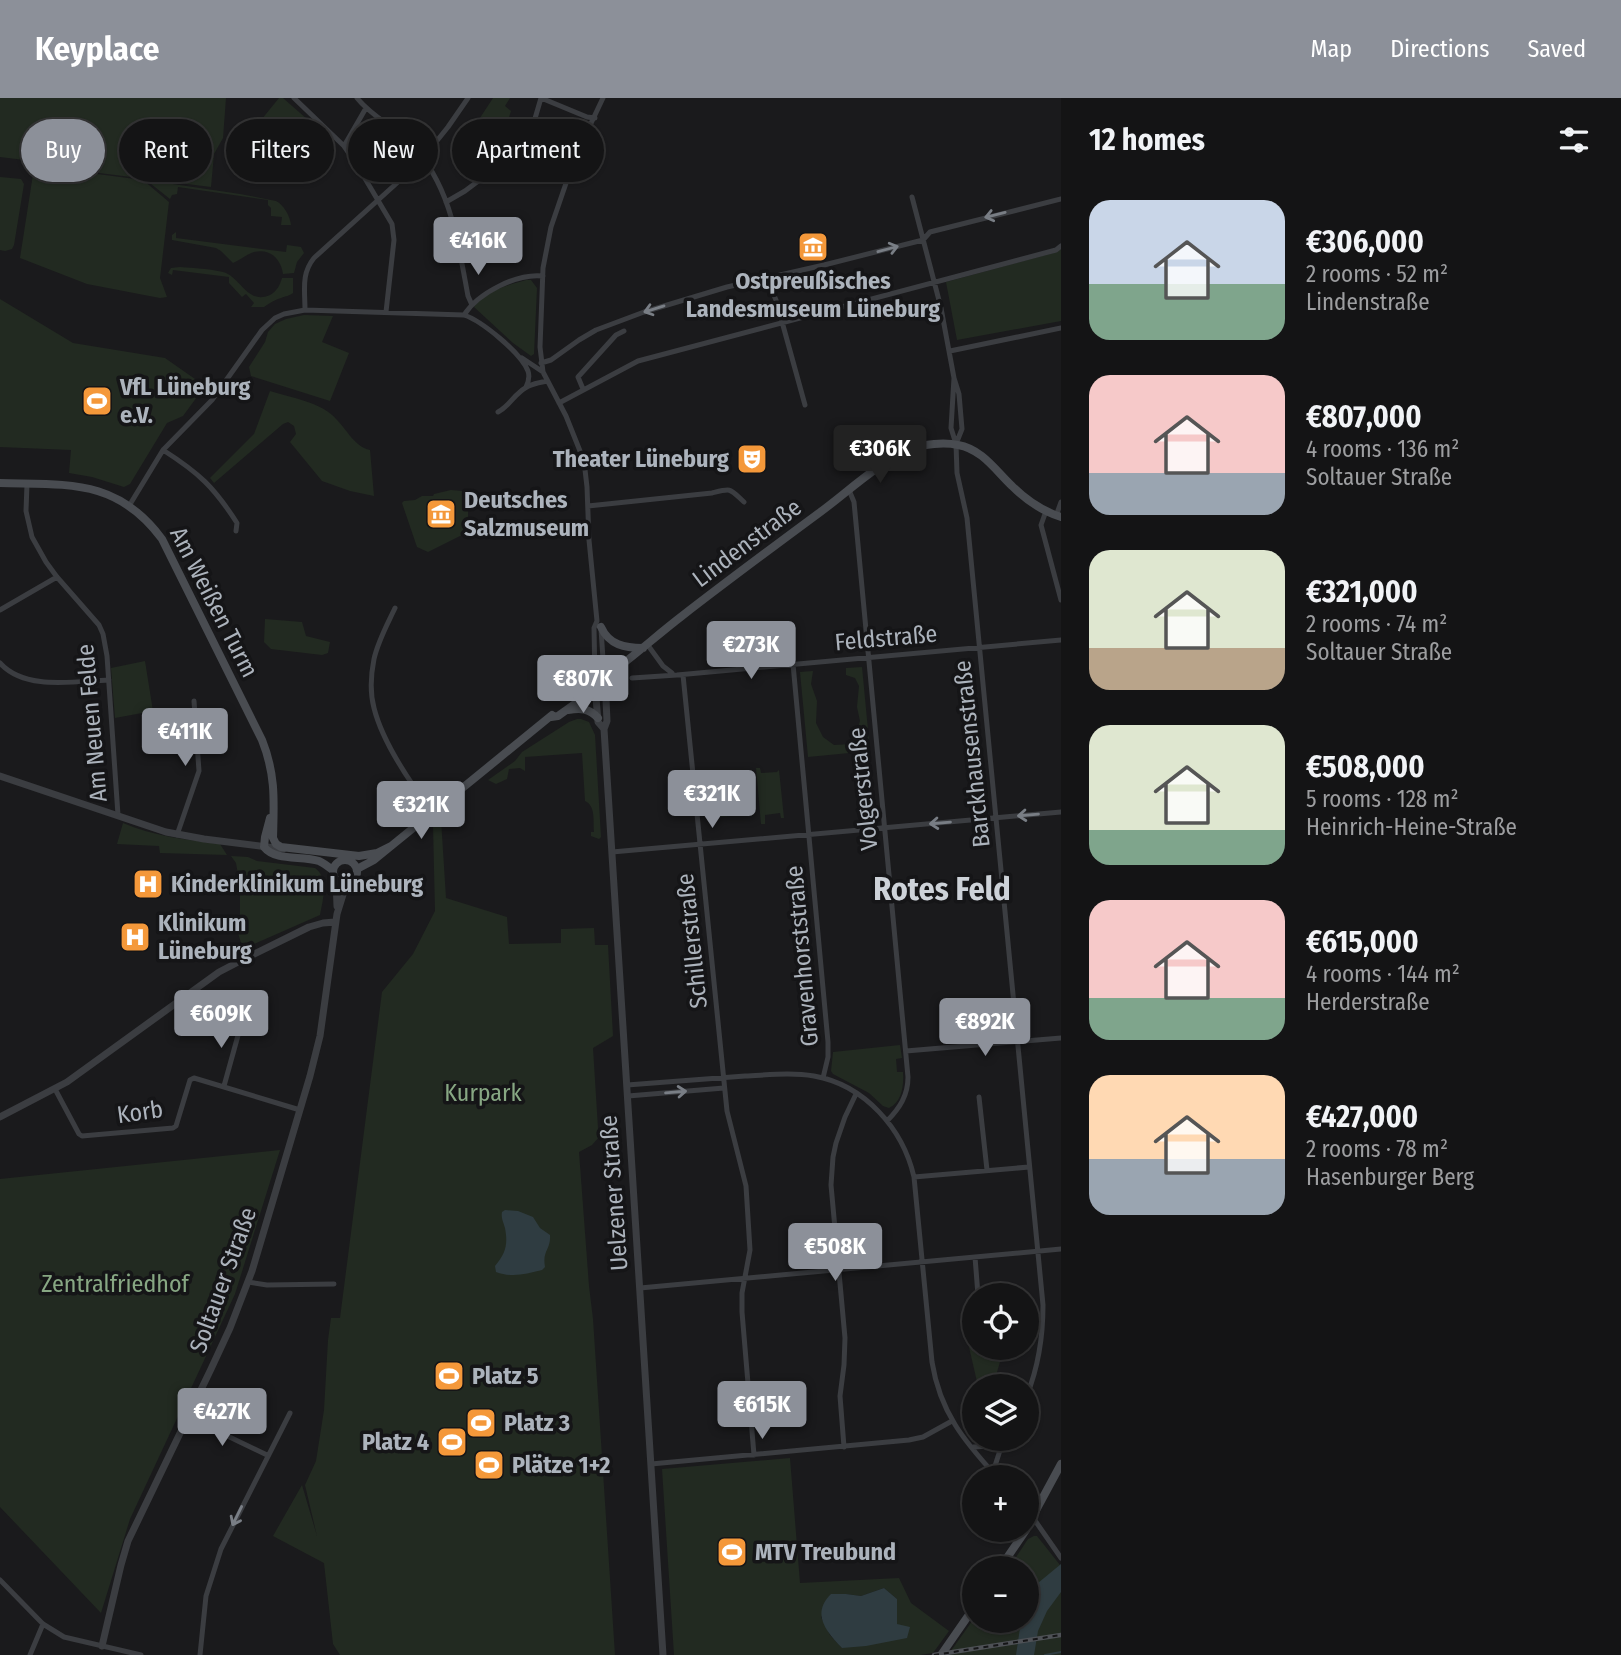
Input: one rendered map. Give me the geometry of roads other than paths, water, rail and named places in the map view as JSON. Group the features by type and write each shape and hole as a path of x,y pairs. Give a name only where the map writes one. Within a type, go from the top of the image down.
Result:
{"main road":[{"name":"Lindenstraße","path":"595,684 886,462 913,449 956,444"},
{"path":"956,444 974,451 1030,502 1058,517"},
{"name":"Am Weißen Turm","path":"0,483 69,485 106,493 144,518 162,539 269,758 274,804 273,838"},
{"path":"599,624 610,640 619,645 645,646"},
{"name":"Soltauer Straße","path":"551,717 558,716 595,684"},
{"name":"Soltauer Straße","path":"346,885 356,879 357,869 374,860 554,713 595,684"},
{"path":"565,710 584,709 598,718"},
{"name":"Am Weißen Turm","path":"267,848 265,837 274,804"},
{"path":"273,838 276,844 282,847 359,856 377,853 391,846"},
{"path":"267,848 272,854 319,861 335,867"},
{"path":"309,851 335,867"},
{"path":"335,867 343,860 349,860 357,869"},
{"name":"Soltauer Straße","path":"335,867 336,880"},
{"path":"336,880 346,885"},
{"path":"1039,1507 1061,1464"},
{"path":"941,1655 962,1625"}],"street":[{"path":"294,98 344,146 391,224 394,240 386,312"},
{"path":"357,98 380,119"},
{"path":"438,138 468,98"},
{"path":"446,202 522,148 528,139 541,98 595,118"},
{"path":"603,98 567,178 551,226 542,285 541,363 584,461 592,580 605,678"},
{"path":"344,146 366,108"},
{"path":"305,310 305,276 314,258 397,182"},
{"path":"437,182 456,231 472,305"},
{"path":"912,197 959,394 962,429 956,444"},
{"path":"541,363 551,360 579,340 612,323 707,292 923,240 930,232 1061,199"},
{"path":"559,402 638,360 1056,250 1061,246"},
{"path":"464,315 489,291 530,275 543,276"},
{"path":"766,277 776,300 806,405"},
{"path":"129,506 163,450 212,400 262,330 284,314 305,310 464,315 483,324 514,353 529,375 526,387"},
{"path":"950,351 1061,328"},
{"path":"583,390 578,377 616,335 624,331"},
{"path":"514,353 543,372"},
{"path":"954,378 951,428 956,444"},
{"path":"498,412 509,405 526,387 547,381"},
{"name":"Barckhausenstraße","path":"956,444 957,473 967,518 1042,1305 1043,1329 1034,1374"},
{"path":"163,450 201,476 212,487 237,523 236,531"},
{"name":"Am Neuen Felde","path":"27,484 28,525 39,550 57,577 99,625 106,644 118,814"},
{"path":"588,506 712,493 726,489 744,502"},
{"name":"Volgerstraße","path":"849,490 854,502 908,1077 907,1091 901,1104 887,1121"},
{"path":"1058,517 1061,502"},
{"path":"1046,512 1041,524 1061,600"},
{"path":"0,610 57,577"},
{"path":"395,608 374,659 373,706 399,764 433,813"},
{"path":"595,684 594,628 599,624"},
{"name":"Feldstraße","path":"632,678 1061,640"},
{"path":"645,646 673,674"},
{"path":"0,663 6,670 28,680 109,680"},
{"name":"Gravenhorststraße","path":"793,664 828,1042 828,1057 822,1078"},
{"name":"Schillerstraße","path":"683,675 724,1088 727,1111 747,1189 750,1250 742,1293 742,1312 754,1455"},
{"name":"Uelzener Straße","path":"605,678 607,722 604,729 615,852 663,1655"},
{"name":"Uelzener Straße","path":"595,684 598,722 604,729"},
{"path":"177,835 199,771 194,701"},
{"path":"0,776 177,835 309,851"},
{"path":"615,852 1061,813"},
{"name":"Am Weißen Turm","path":"267,848 273,838"},
{"name":"Soltauer Straße","path":"102,1646 128,1541 230,1328 248,1282 320,1036 336,918 336,880"},
{"name":"Soltauer Straße","path":"336,918 346,885"},
{"path":"0,1117 55,1089 219,972 309,927 336,918"},
{"path":"224,1086 243,1021"},
{"path":"906,1051 1061,1038"},
{"path":"627,1085 790,1074 822,1078 856,1094 877,1110 902,1143 914,1177 935,1377 944,1406 962,1434"},
{"name":"Korb","path":"55,1089 79,1135 82,1136 173,1128 176,1126 190,1080 194,1078 300,1110"},
{"path":"628,1096 724,1088"},
{"path":"844,1447 840,1396 845,1342 832,1199 833,1157 840,1129 856,1094"},
{"path":"979,1097 987,1170"},
{"path":"914,1177 1029,1167"},
{"path":"640,1288 1061,1249"},
{"path":"975,1257 977,1283"},
{"path":"248,1282 334,1284"},
{"path":"200,1655 206,1595 221,1549 290,1413"},
{"path":"188,1417 267,1455"},
{"path":"651,1464 917,1439 952,1421"},
{"path":"975,1451 987,1465"},
{"path":"1039,1525 1060,1557"},
{"path":"0,1580 43,1624 64,1637 141,1655"},
{"path":"0,1595 7,1588"},
{"path":"30,1655 43,1624"}],"waterway":[{"path":"1045,1655 1061,1652"}],"railway":[{"path":"934,1655 1061,1635"}],"place":[{"name":"Ostpreußisches Landesmuseum Lüneburg","path":"813,247"},
{"name":"VfL Lüneburg e.V.","path":"97,401"},
{"name":"Theater Lüneburg","path":"752,459"},
{"name":"Deutsches Salzmuseum","path":"441,514"},
{"name":"Kinderklinikum Lüneburg","path":"148,884"},
{"name":"Klinikum Lüneburg","path":"135,937"},
{"name":"Platz 5","path":"449,1376"},
{"name":"Platz 3","path":"481,1423"},
{"name":"Platz 4","path":"452,1442"},
{"name":"Plätze 1+2","path":"489,1465"},
{"name":"MTV Treubund","path":"732,1552"}],"district":[{"name":"Rotes Feld","path":"942,889"}],"park label":[{"name":"Kurpark","path":"483,1093"},
{"name":"Zentralfriedhof","path":"115,1284"}]}
